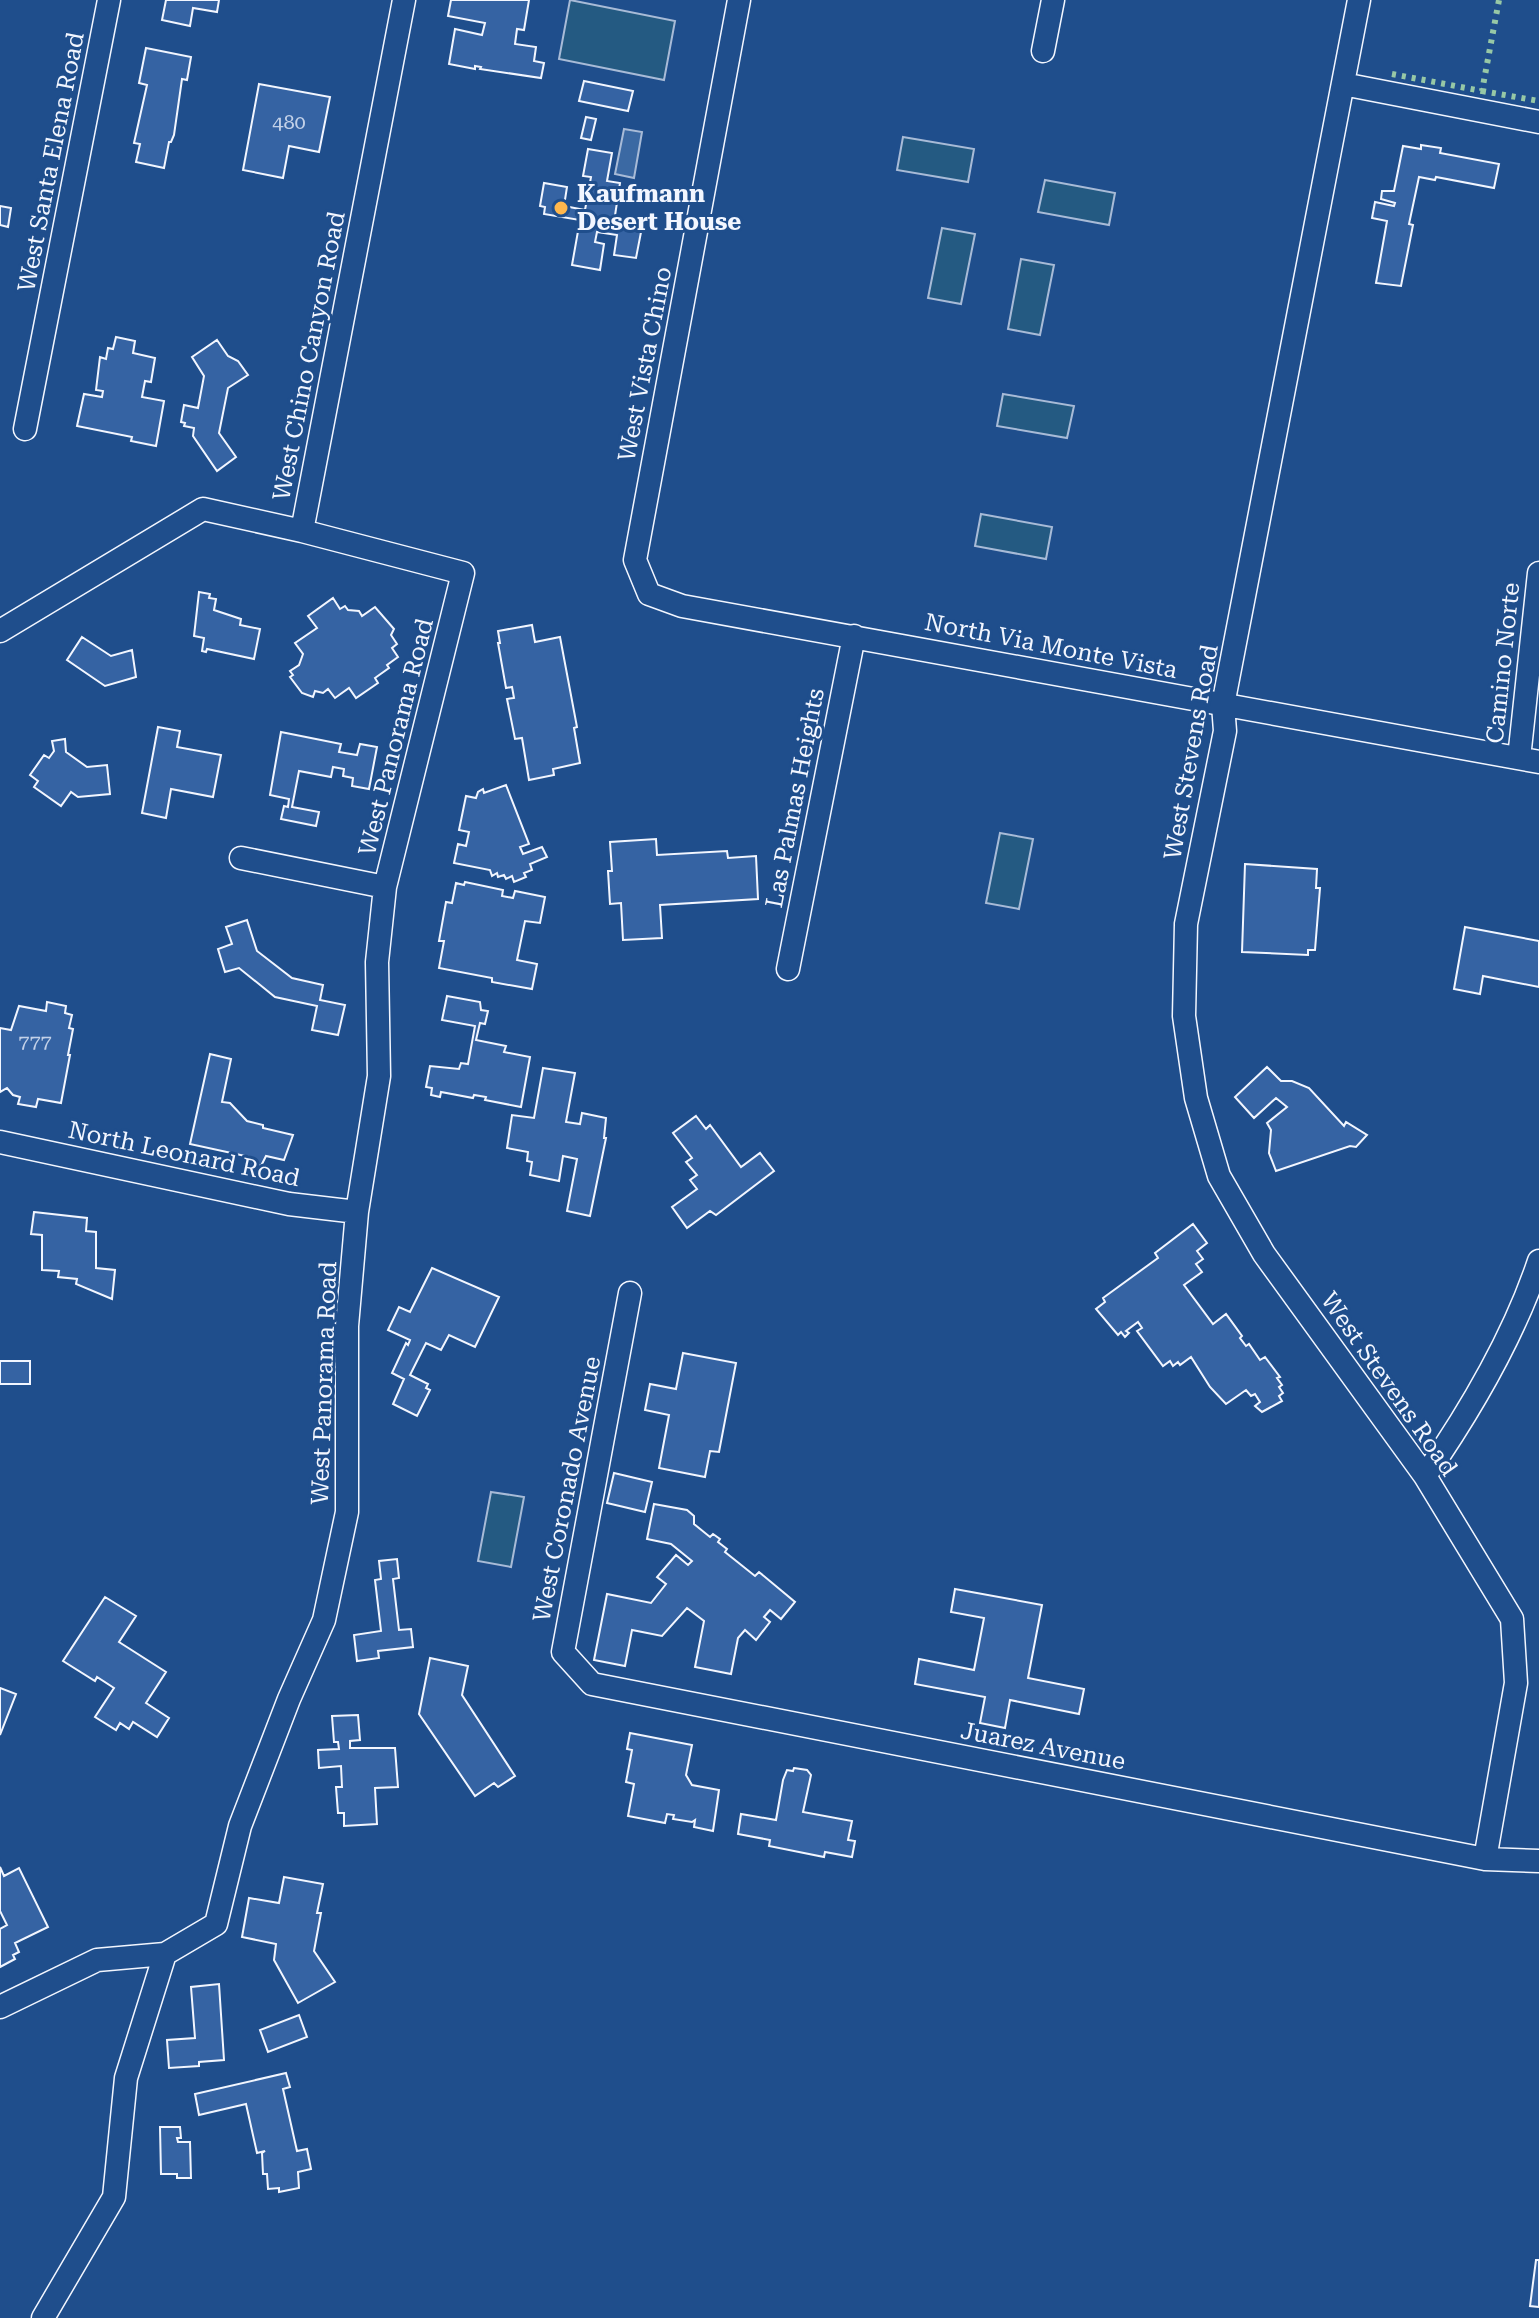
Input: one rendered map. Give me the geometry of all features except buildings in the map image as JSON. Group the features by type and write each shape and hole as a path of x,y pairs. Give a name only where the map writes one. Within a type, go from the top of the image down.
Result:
{"street":[{"name":"West Santa Elena Road","path":"25,429 109,0"},
{"name":"West Chino Canyon Road","path":"0,631 203,509 302,531 404,0"},
{"name":"West Vista Chino","path":"649,594 635,560 739,0"},
{"path":"1043,51 1053,0"},
{"name":"West Stevens Road","path":"1359,0 1223,705 1225,731 1186,924 1184,1016 1196,1098 1219,1176 1264,1254 1425,1476 1512,1619 1516,1683 1485,1859"},
{"path":"1343,84 1539,122"},
{"name":"West Panorama Road","path":"0,2007 97,1960 165,1954 216,1924 240,1826 289,1699 324,1620 347,1512 347,1326 357,1212 379,1076 377,962 385,887 463,573 302,531"},
{"name":"Camino Norte","path":"1529,760 1539,573"},
{"name":"North Via Monte Vista","path":"649,594 682,606 1529,760"},
{"name":"Las Palmas Heights","path":"788,969 854,636"},
{"path":"241,858 385,887"},
{"name":"North Leonard Road","path":"0,1142 289,1204 357,1212"},
{"path":"1425,1476 1464,1420 1529,1290 1539,1261"},
{"name":"West Coronado Avenue","path":"592,1684 563,1652 630,1293"},
{"name":"Juarez Avenue","path":"592,1684 1485,1859 1539,1861"},
{"path":"43,2318 114,2197 126,2078 165,1954"}],"shaded area":[{"path":"570,0 675,21 664,80 559,59"},
{"path":"624,129 642,132 634,178 615,174"},
{"path":"903,137 974,149 968,182 897,170"},
{"path":"1045,180 1115,193 1109,225 1038,212"},
{"path":"942,228 975,234 961,304 928,298"},
{"path":"1021,259 1054,265 1040,335 1008,329"},
{"path":"1003,394 1074,406 1067,438 997,426"},
{"path":"981,514 1052,527 1046,559 975,546"},
{"path":"1000,833 1033,839 1019,909 986,903"},
{"path":"491,1492 524,1497 511,1567 478,1561"}],"hedge":[{"path":"1392,74 1482,91 1499,0"},
{"path":"1482,91 1539,101"}],"place":[{"name":"Kaufmann Desert House","path":"561,208"}]}
